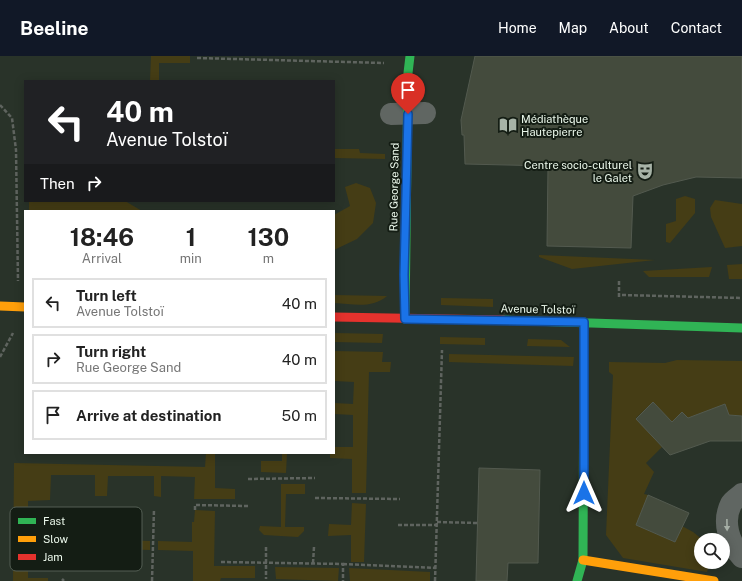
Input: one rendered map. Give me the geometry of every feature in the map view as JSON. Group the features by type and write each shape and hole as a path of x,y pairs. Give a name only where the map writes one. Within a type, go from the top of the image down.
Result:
{"street":[{"name":"Rue George Sand","path":"405,319 408,73 410,56"},
{"path":"0,306 21,306"},
{"name":"Avenue Tolstoï","path":"335,317 584,322 742,328"},
{"path":"577,581 583,560 584,322"},
{"path":"742,494 731,503 727,520 728,535 742,557"},
{"path":"583,560 714,581"}],"path":[{"path":"197,58 248,58 384,63"},
{"path":"0,105 12,118 16,150 18,281 21,306"},
{"path":"435,581 442,350"},
{"path":"248,479 315,478"},
{"path":"315,498 400,499"},
{"path":"195,510 195,505 248,506"},
{"path":"152,581 154,509"},
{"path":"398,525 478,523"},
{"path":"266,546 266,579"},
{"path":"313,563 314,547"},
{"path":"221,562 398,565 436,568"},
{"path":"343,564 343,581"}],"shaded area":[{"path":"151,56 190,56 190,63 159,63 159,80 150,80"},
{"path":"335,149 359,149 360,153 385,154 385,159 335,158"},
{"path":"356,183 370,188 376,203 373,223 357,239 335,250 335,214 350,206 345,187"},
{"path":"685,196 695,199 695,213 670,243 666,242 666,224 676,221 676,199"},
{"path":"715,200 742,204 742,246 725,248 711,217 710,208"},
{"path":"29,202 127,202 140,210 29,210"},
{"path":"539,255 655,260 572,269 539,257"},
{"path":"742,264 742,279 729,279 727,265"},
{"path":"712,267 709,277 649,277 643,271"},
{"path":"335,295 387,296 375,303 355,305 335,303"},
{"path":"441,298 493,299 493,307 441,305"},
{"path":"335,333 383,334 382,343 335,342"},
{"path":"440,337 485,338 485,345 440,344"},
{"path":"528,339 561,340 570,347 527,346"},
{"path":"335,351 383,352 382,362 391,362 390,372 369,372 366,493 352,493 352,459 330,458 330,454 335,454 335,447 353,447 353,415 335,414 335,403 353,404 354,382 335,381"},
{"path":"449,354 574,357 573,366 449,362"},
{"path":"677,360 742,361 742,416 729,415 725,404 690,421 682,412 672,422 653,402 636,418 662,447 646,463 654,472 644,494 648,495 636,525 675,542 682,526 693,532 694,533 694,569 708,569 707,572 623,558 606,535 613,375 609,372 609,362 665,363"},
{"path":"206,454 215,454 215,488 235,489 235,499 194,499 195,477 161,476 161,497 154,496 154,476 108,476 107,496 95,496 95,475 51,475 50,500 28,501 28,507 14,507 14,463 205,467"},
{"path":"282,454 287,454 286,473 261,472 261,461 282,461"},
{"path":"281,484 305,484 305,494 286,494 285,527 304,527 304,531 298,537 264,535 259,530 260,526 281,527"},
{"path":"352,503 366,504 364,562 351,562 351,535 328,536 329,524 351,525"},
{"path":"195,510 215,511 214,566 255,566 255,578 221,578 220,581 193,581 193,551 158,550 158,541 192,542 192,522 194,522"},
{"path":"142,541 150,541 150,550 142,550"},
{"path":"275,567 339,568 338,581 276,579"},
{"path":"349,568 430,572 430,581 350,581"},
{"path":"13,571 28,571 28,578 48,578 48,581 13,581"}],"building":[{"name":"Centre socio-culturel le Galet","path":"475,56 742,56 742,178 696,177 663,185 633,196 631,248 547,246 548,166 465,164 464,135 462,135 461,120"},
{"path":"653,402 672,422 682,412 688,418 725,404 729,415 742,416 742,441 710,441 670,455 636,419"},
{"path":"479,468 540,470 538,563 508,563 507,581 476,581"},
{"path":"648,495 689,513 675,542 636,525"}],"traffic: fast":[{"path":"405,319 408,73 410,56"},
{"path":"503,320 742,328"},
{"path":"577,581 583,560 584,322"}],"traffic: slow":[{"path":"0,306 24,307"},
{"path":"583,560 714,581"}],"traffic: jam":[{"path":"335,317 503,320"}],"place":[{"name":"Médiathèque Hautepierre","path":"508,125"},
{"name":"Centre socio-culturel le Galet","path":"645,171"}],"route":[{"path":"408,114 404,275 405,319 584,322 584,493"}]}
